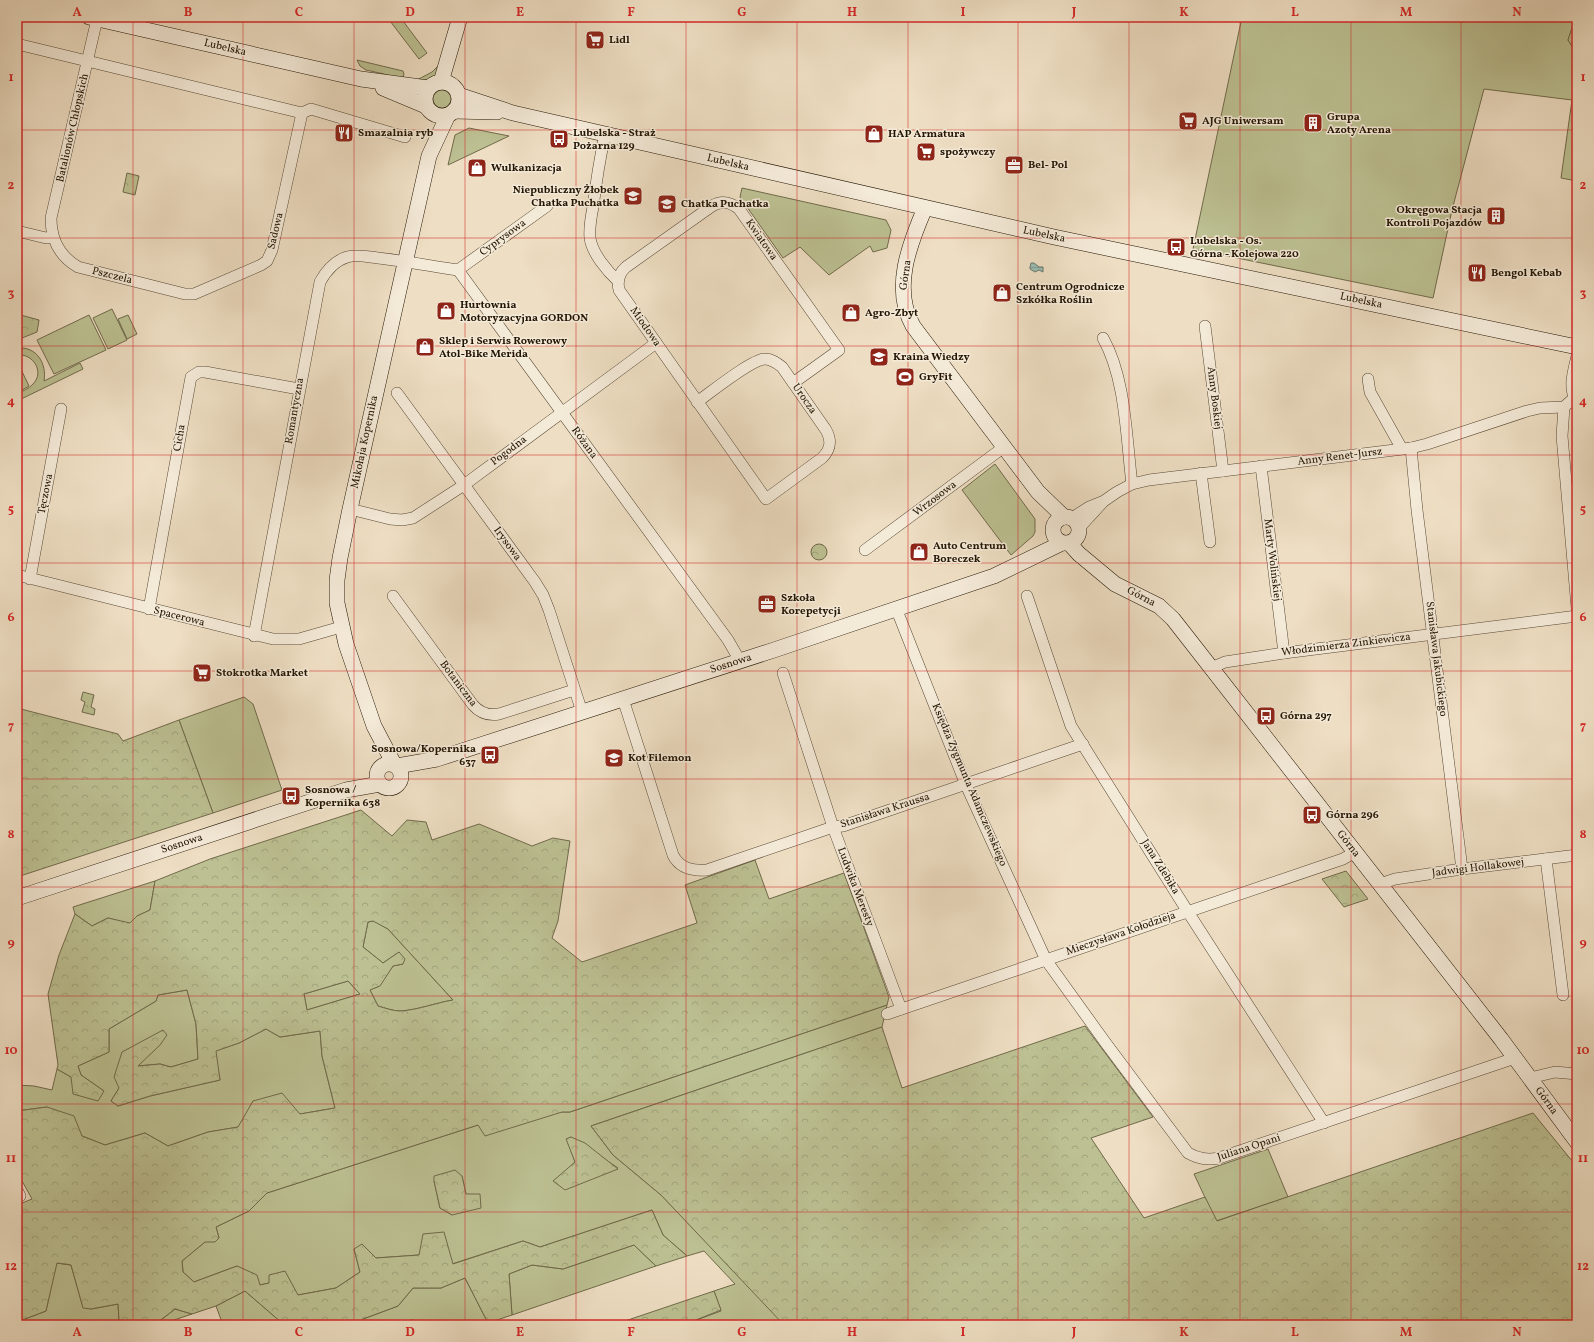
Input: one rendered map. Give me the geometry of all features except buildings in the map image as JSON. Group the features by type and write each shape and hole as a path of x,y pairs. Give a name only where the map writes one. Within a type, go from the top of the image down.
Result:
{"street":[{"name":"Batalionów Chłopskich","path":"52,237 51,218 89,62 93,18"},
{"name":"Lubelska","path":"93,18 361,79 446,88 513,113 925,208 1075,242 1577,346"},
{"path":"446,88 459,22"},
{"path":"17,44 302,114 311,109 404,137"},
{"name":"Lubelska","path":"361,79 428,109 438,116 451,113 513,113"},
{"name":"Mikołaja Kopernika","path":"388,773 341,627 337,603 337,580 350,509 429,156 428,109 425,97 446,88 458,106 451,113 429,156"},
{"name":"Sadowa","path":"185,294 194,294 206,290 262,265 270,256 302,114"},
{"name":"Miodowa","path":"605,134 590,228 590,238 593,247 612,276 618,281 619,290 623,296 766,499"},
{"name":"Kwiatowa","path":"618,281 622,271 626,267 712,206 722,202 734,205 743,215 839,350 793,383"},
{"name":"Cyprysowa","path":"458,270 547,206"},
{"name":"Górna","path":"925,208 918,224 903,277 902,295 906,311 913,326 1067,530 1079,554 1115,584 1158,606 1173,619 1515,1058 1577,1142"},
{"path":"17,231 46,238 52,237"},
{"name":"Pszczela","path":"52,237 62,254 71,263 78,267 185,294"},
{"name":"Romantyczna","path":"254,636 318,290 324,274 333,264 353,256 405,261"},
{"path":"405,261 458,270"},
{"name":"Różana","path":"458,270 728,640 740,661"},
{"name":"Anny Boskiej","path":"1205,326 1223,471"},
{"path":"1103,338 1115,366 1121,390 1132,484"},
{"name":"Pogodna","path":"350,509 390,520 413,518 464,485 562,411 656,343"},
{"path":"1577,356 1571,385 1576,400 1564,407 1562,436 1577,608"},
{"name":"Urocza","path":"697,402 753,363 760,360 766,359 777,363 782,367 826,430 830,438 830,446 822,458 766,499"},
{"name":"Cicha","path":"149,609 192,377 199,372 206,372 300,389"},
{"name":"Stanisława Jakubickiego","path":"1368,379 1370,392 1406,449 1417,510 1462,869"},
{"name":"Irysowa","path":"397,393 543,595 582,712"},
{"name":"Anny Renet-Jursz","path":"1067,530 1091,517 1104,501 1132,484 1149,480 1201,473 1406,449 1427,444 1527,411 1540,408 1564,407"},
{"name":"Tęczowa","path":"30,579 61,409"},
{"name":"Wrzosowa","path":"865,550 1004,447"},
{"name":"Marty Wolińskiej","path":"1261,466 1284,653"},
{"path":"1201,473 1210,542"},
{"name":"Sosnowa","path":"17,898 346,790 388,773 437,760 994,576 1023,562 1067,530"},
{"name":"Spacerowa","path":"17,575 254,636 273,639 292,639 341,627"},
{"name":"Botaniczna","path":"393,596 472,705 482,713 494,715 499,714 574,690"},
{"name":"Jana Zdebika","path":"1027,596 1071,726 1188,912 1324,1123"},
{"name":"Księdza Zygmunta Adamczewskiego","path":"896,608 966,785 1046,960"},
{"name":"Włodzimierza Zinkiewicza","path":"1211,668 1225,662 1284,653 1577,616"},
{"name":"Ludwika Meresty","path":"783,673 833,827 901,1009"},
{"name":"Stanisława Kraussa","path":"623,699 673,855 677,861 687,868 698,871 707,870 833,827 843,826 1083,744"},
{"name":"Mieczysława Kołodzieja","path":"887,1014 1343,859 1354,852"},
{"name":"Jadwigi Hollakowej","path":"1380,884 1395,879 1462,869 1577,855"},
{"path":"1546,859 1563,996"},
{"name":"Juliana Opani","path":"1046,960 1188,1153 1198,1158 1209,1160 1219,1158 1515,1058"},
{"path":"1530,1078 1555,1072 1577,1074"}],"green space":[{"path":"387,17 400,17 427,53 419,59"},
{"path":"1242,17 1548,17 1558,21 1563,17 1577,17 1577,21 1572,28 1568,40 1577,54 1577,181 1561,178 1572,100 1484,89 1452,210 1433,298 1193,249"},
{"path":"1577,21 1577,54 1568,40 1572,28"},
{"path":"357,60 403,71 404,74 402,80 366,70 360,66"},
{"path":"437,67 442,67 434,77 428,80 415,81 432,72"},
{"path":"438,90 446,90 451,95 449,106 446,108 438,108 433,103 433,95"},
{"path":"469,128 509,136 448,165 455,135"},
{"path":"127,173 139,176 135,195 123,192"},
{"path":"742,188 886,220 891,230 887,248 873,252 870,246 829,275 800,247 783,258 740,197"},
{"path":"112,309 127,340 108,349 93,318"},
{"path":"17,314 39,320 37,332 17,340"},
{"path":"89,315 106,350 54,374 37,340"},
{"path":"128,315 137,334 127,339 118,319"},
{"path":"17,348 30,350 39,357 44,368 44,381 80,363 83,369 17,401 17,394 31,386 38,374 36,364 28,357 17,355"},
{"path":"17,361 29,386 17,393"},
{"path":"995,464 1035,519 1035,532 1033,536 1011,555 962,490"},
{"path":"816,544 822,544 827,549 825,558 822,560 816,560 811,555 811,549"},
{"path":"83,692 94,695 91,707 95,709 94,715 82,712 85,702 81,700"},
{"path":"244,697 253,704 282,790 213,813 179,720"},
{"path":"17,708 118,734 123,741 179,720 213,813 17,877"},
{"path":"361,810 392,836 407,820 426,822 432,840 479,824 532,846 553,838 570,841 558,921 552,938 582,962 697,923 685,885 755,860 769,899 844,873 889,997 887,1005 570,1112 562,1112 485,1136 478,1125 267,1193 249,1211 216,1227 219,1238 215,1242 205,1242 182,1261 183,1272 194,1282 237,1266 257,1275 260,1285 269,1283 269,1275 285,1271 298,1295 336,1288 360,1272 354,1249 362,1244 376,1258 419,1255 423,1234 444,1232 453,1264 523,1241 540,1247 652,1210 663,1235 687,1256 656,1266 634,1245 563,1269 532,1265 509,1274 512,1315 488,1323 465,1278 441,1288 413,1288 398,1306 363,1319 366,1325 282,1323 245,1291 216,1306 192,1314 175,1309 157,1323 145,1321 125,1325 119,1320 118,1304 91,1309 83,1308 71,1265 57,1263 46,1311 17,1322 17,1205 32,1199 17,1172 17,1111 47,1107 74,1116 82,1136 105,1145 145,1133 168,1146 208,1132 238,1127 253,1101 282,1093 300,1114 335,1108 322,1056 320,1031 280,1037 266,1029 239,1043 216,1051 220,1080 150,1096 118,1106 111,1101 119,1088 114,1077 122,1052 163,1030 167,1035 160,1045 138,1066 160,1064 171,1067 198,1059 196,1024 187,990 158,995 156,1001 109,1029 109,1052 78,1066 81,1075 104,1091 98,1101 73,1094 71,1077 57,1069 58,1065 48,994 59,955 75,914 92,926 108,918 130,923 137,916 150,910 155,881 210,859","holes":["373,921 388,929 453,1000 400,1011 378,1006 370,990 380,986 393,966 403,964 405,959 399,952 383,963 363,947 368,922","348,981 360,994 307,1010 304,994"]},
{"path":"1346,871 1368,899 1344,907 1322,879"},
{"path":"155,881 150,910 137,916 130,924 108,918 92,926 75,914 73,907"},
{"path":"374,921 388,929 453,1000 400,1011 378,1006 370,990 379,986 393,966 403,964 399,952 383,963 363,947 368,922"},
{"path":"348,981 360,994 307,1010 304,994"},
{"path":"187,990 196,1024 198,1059 171,1067 160,1064 137,1066 160,1045 163,1030 119,1088 111,1101 118,1106 150,1096 220,1080 215,1051 239,1043 266,1029 280,1037 320,1031 322,1056 335,1108 300,1114 253,1101 239,1127 208,1132 168,1146 145,1133 105,1145 82,1136 47,1107 17,1111 17,1085 34,1086 52,1090 57,1069 71,1077 104,1091 81,1075 78,1066 109,1052 109,1029 156,1001 158,995"},
{"path":"887,1005 882,1027 591,1126 613,1155 661,1195 785,1324 784,1325 683,1325 721,1311 714,1291 735,1284 704,1251 687,1256 663,1235 652,1210 540,1247 523,1241 452,1264 419,1255 376,1258 354,1249 360,1272 336,1288 298,1295 269,1283 260,1285 237,1266 194,1282 183,1272 182,1261 205,1242 219,1238 216,1227 249,1211 267,1193 478,1125 570,1112","holes":["571,1137 618,1168 554,1181 575,1162 567,1139","462,1176 466,1194 452,1215 440,1208 434,1181"]},
{"path":"1085,1026 1153,1117 1091,1138 1144,1218 1205,1197 1217,1221 1533,1113 1577,1167 1577,1325 784,1325 661,1195 613,1155 591,1126 882,1027 902,1088"},
{"path":"571,1137 585,1143 618,1169 565,1190 553,1181 575,1162 566,1139"},
{"path":"1268,1149 1288,1197 1216,1221 1194,1174"},
{"path":"455,1170 462,1176 466,1194 480,1194 481,1208 452,1215 440,1208 434,1176"},
{"path":"634,1245 656,1266 512,1315 509,1274 532,1265 563,1269"},
{"path":"56,1263 71,1265 83,1307 91,1309 118,1304 119,1320 125,1325 17,1325 17,1322 46,1311"},
{"path":"465,1278 488,1323 482,1325 432,1325 412,1320 396,1325 366,1325 363,1319 398,1306 413,1288 441,1288"},
{"path":"245,1291 282,1323 321,1325 223,1325 216,1306"},
{"path":"714,1291 721,1310 683,1325 619,1325 619,1323"},
{"path":"175,1309 192,1314 159,1325 126,1325 145,1321 157,1323"},
{"path":"412,1320 432,1324 432,1325 396,1325"}],"water":[{"path":"1031,263 1034,263 1039,267 1043,267 1043,272 1039,270 1035,272 1030,269"}],"place":[{"name":"Lidl","path":"595,40"},
{"name":"AJG Uniwersam","path":"1188,121"},
{"name":"Grupa Azoty Arena","path":"1313,123"},
{"name":"Smazalnia ryb","path":"344,133"},
{"name":"HAP Armatura","path":"874,134"},
{"name":"Lubelska - Straż Pożarna 129","path":"559,139"},
{"name":"spożywczy","path":"926,152"},
{"name":"Bel- Pol","path":"1014,165"},
{"name":"Wulkanizacja","path":"477,168"},
{"name":"Niepubliczny Żłobek Chatka Puchatka","path":"633,196"},
{"name":"Chatka Puchatka","path":"667,204"},
{"name":"Okręgowa Stacja Kontroli Pojazdów","path":"1496,216"},
{"name":"Lubelska - Os. Górna - Kolejowa 220","path":"1176,247"},
{"name":"Bengol Kebab","path":"1477,273"},
{"name":"Centrum Ogrodnicze Szkółka Roślin","path":"1002,293"},
{"name":"Hurtownia Motoryzacyjna GORDON","path":"446,311"},
{"name":"Agro-Zbyt","path":"851,313"},
{"name":"Sklep i Serwis Rowerowy Atol-Bike Merida","path":"425,347"},
{"name":"Kraina Wiedzy","path":"879,357"},
{"name":"GryFit","path":"905,377"},
{"name":"Auto Centrum Boreczek","path":"919,552"},
{"name":"Szkoła Korepetycji","path":"767,604"},
{"name":"Stokrotka Market","path":"202,673"},
{"name":"Górna 297","path":"1266,716"},
{"name":"Sosnowa/Kopernika 637","path":"490,755"},
{"name":"Kot Filemon","path":"614,758"},
{"name":"Sosnowa / Kopernika 638","path":"291,796"},
{"name":"Górna 296","path":"1312,815"}]}
